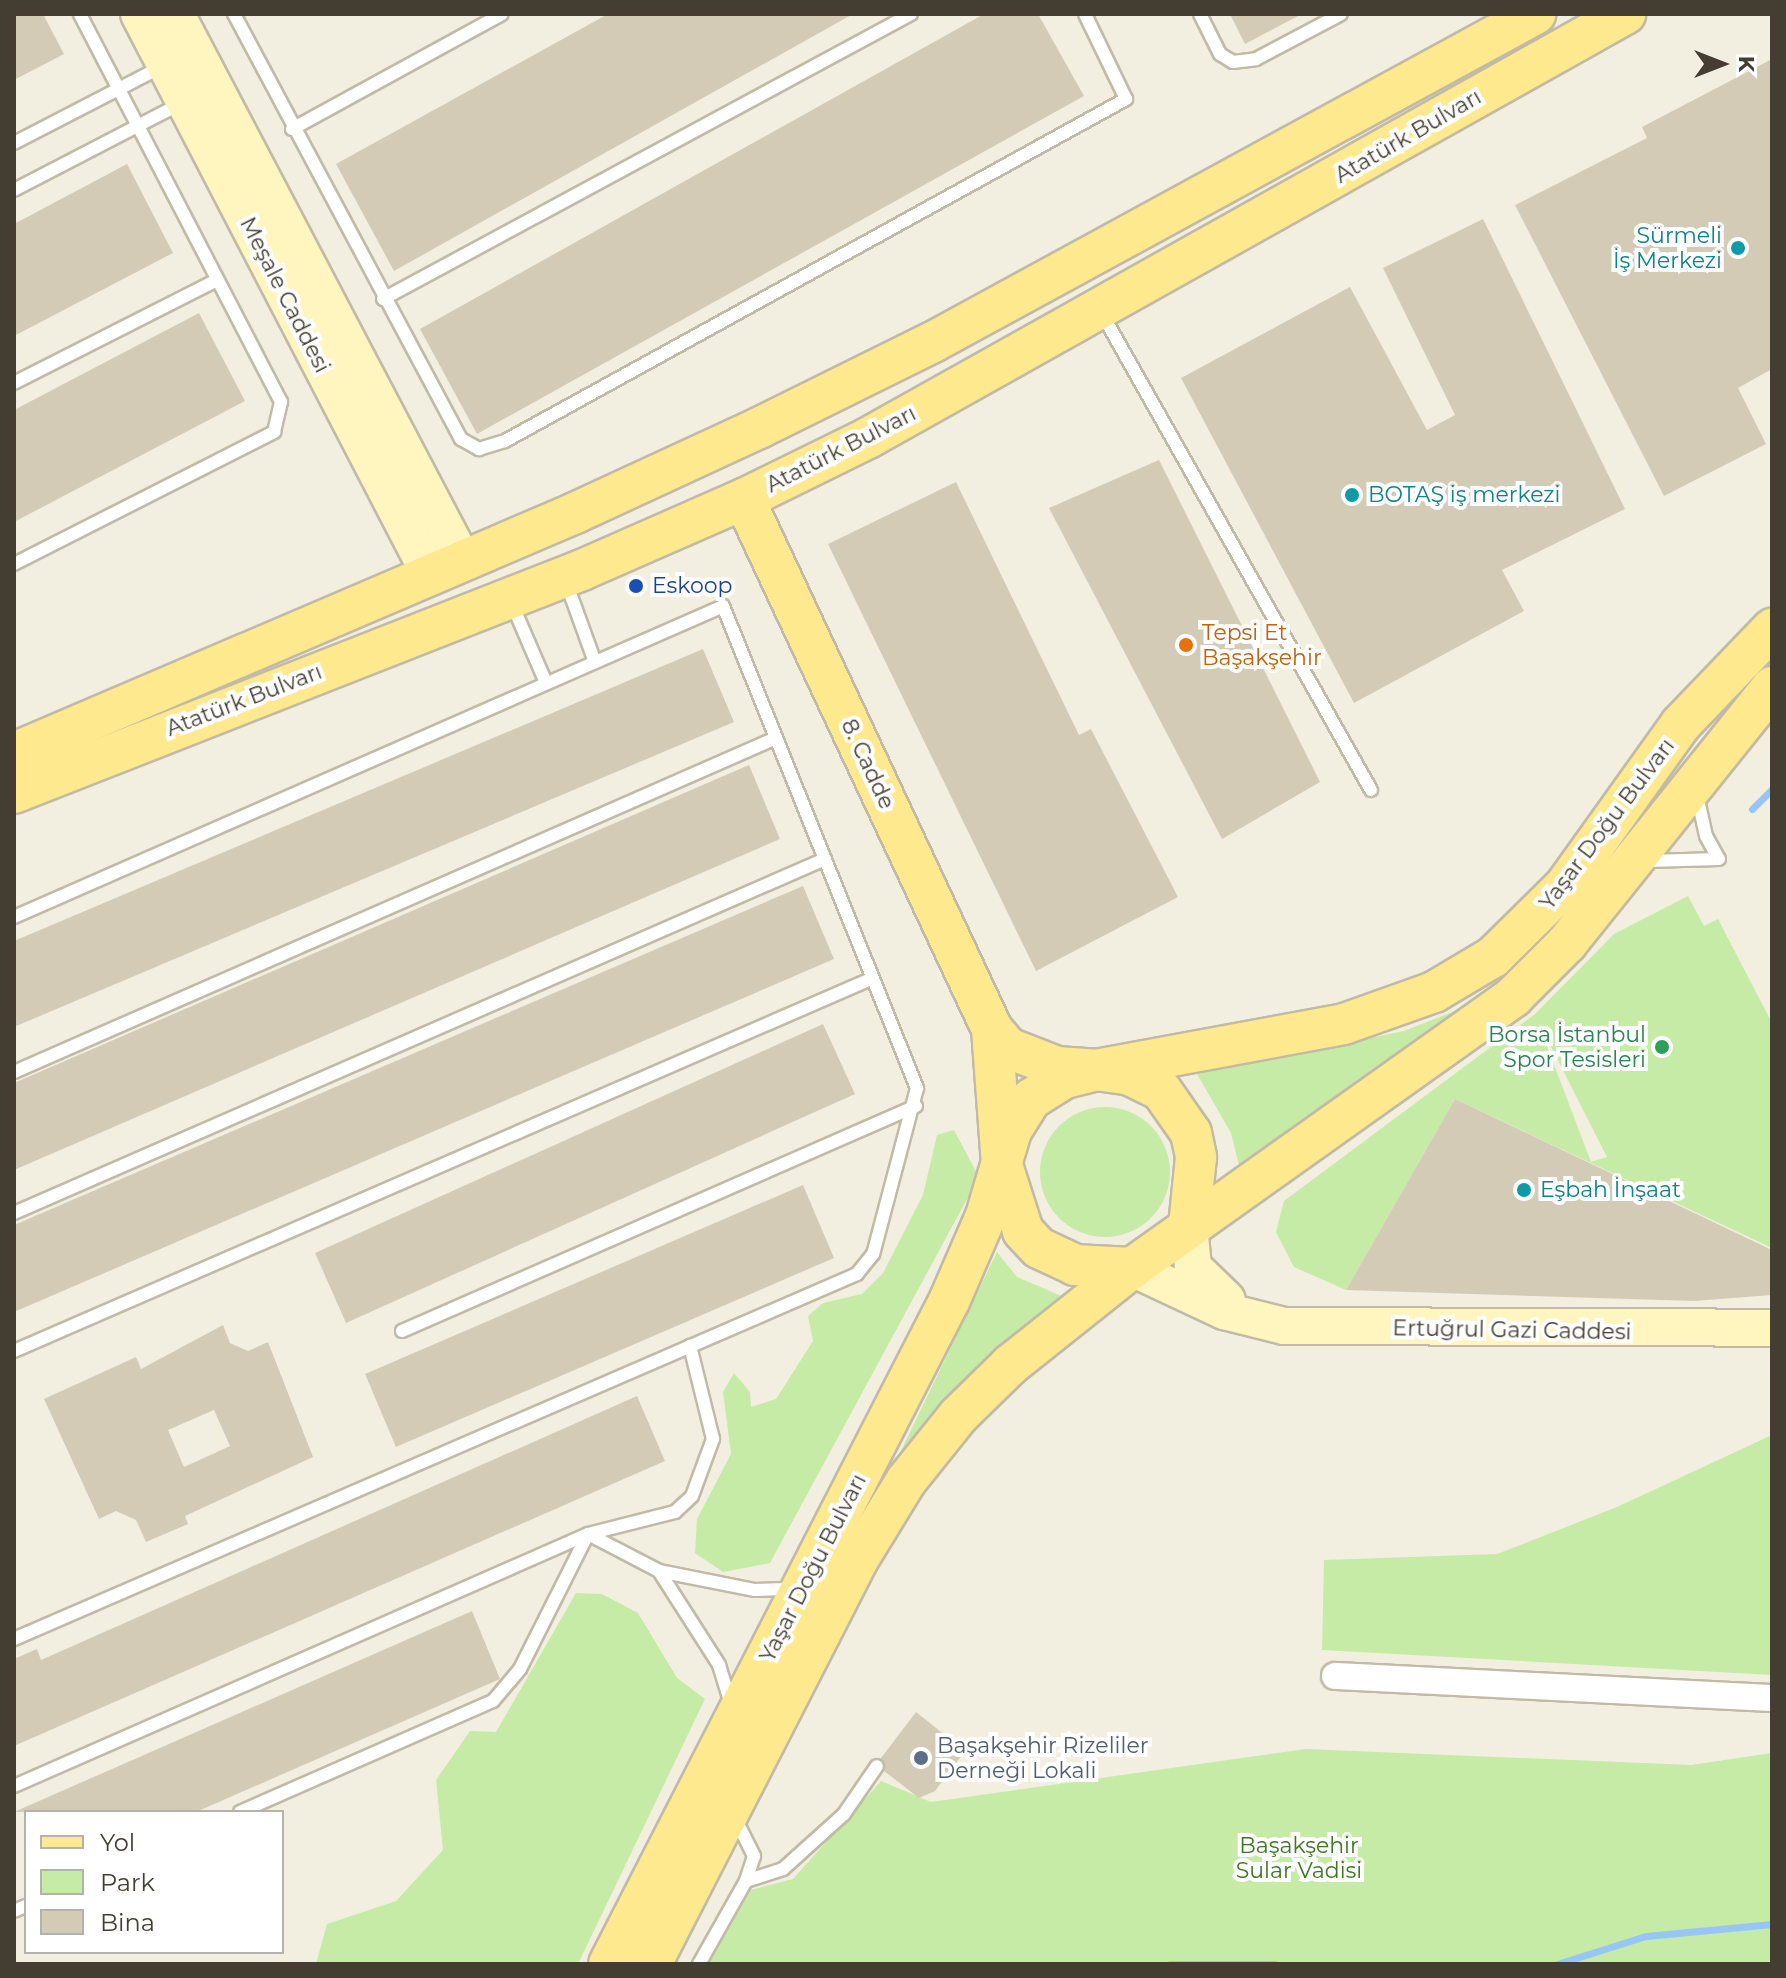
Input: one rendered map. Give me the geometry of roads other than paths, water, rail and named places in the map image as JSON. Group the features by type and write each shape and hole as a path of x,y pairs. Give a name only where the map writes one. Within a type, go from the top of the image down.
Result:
{"main road":[{"name":"Atatürk Bulvarı","path":"14,753 447,568 933,342 1535,14"},
{"name":"Atatürk Bulvarı","path":"14,793 118,748 564,576 744,499 1099,310 1625,14"},
{"name":"8. Cadde","path":"744,499 992,1029"},
{"path":"445,622 447,568"},
{"name":"Yaşar Doğu Bulvarı","path":"609,1964 950,1299 1002,1165 1011,1131 1031,1099 1065,1078 1096,1070 1388,1012 1493,957 1556,896 1681,724 1772,629"},
{"name":"Yaşar Doğu Bulvarı","path":"651,1964 857,1561 906,1481 958,1416 1010,1365 1132,1268 1513,997 1630,866 1772,687"},
{"path":"14,813 118,748"},
{"path":"992,1029 1002,1165"},
{"name":"Yaşar Doğu Bulvarı","path":"992,1029 1021,1055 1149,1082 1178,1110 1196,1157 1189,1226"},
{"name":"Yaşar Doğu Bulvarı","path":"1002,1165 1011,1207 1039,1248 1075,1265 1132,1268"}],"street":[{"name":"Meşale Caddesi","path":"139,14 180,57 447,568"},
{"name":"Meşale Caddesi","path":"176,14 180,57"},
{"path":"1189,1226 1193,1267 1252,1322"},
{"name":"Ertuğrul Gazi Caddesi","path":"1132,1268 1252,1322 1635,1332 1772,1328"},
{"path":"1335,1676 1772,1698"}],"lane":[{"path":"14,564 274,432 281,402 80,14"},
{"path":"234,14 292,129 461,439 479,449 505,441 1126,99 1085,14"},
{"path":"292,129 502,14"},
{"path":"383,299 911,14"},
{"path":"1200,14 1220,54 1233,62 1256,59 1341,14"},
{"path":"14,143 180,57"},
{"path":"14,190 199,94"},
{"path":"14,383 217,280"},
{"path":"1099,310 1371,790"},
{"path":"564,576 595,662"},
{"path":"509,598 546,683"},
{"path":"14,917 723,606 917,1088 916,1106 873,1254 857,1274 14,1639"},
{"path":"14,1072 776,738"},
{"path":"1630,866 1719,859 1699,815 1696,779"},
{"path":"14,1213 825,859"},
{"path":"14,1351 873,978"},
{"path":"402,1331 916,1106"},
{"path":"14,1786 588,1534 675,1512 692,1496 713,1439 690,1346"},
{"path":"588,1534 659,1571 755,1590 801,1588"},
{"path":"245,1810 493,1701 520,1669 588,1534"},
{"path":"659,1571 719,1665 736,1719"},
{"path":"746,1881 783,1869 844,1814 877,1766"},
{"path":"699,1964 746,1881 754,1856 731,1810"}],"waterway":[{"path":"1752,809 1772,789"},
{"path":"1557,1964 1646,1936 1772,1924"},
{"path":"1170,1964 1275,1964"}],"place":[{"name":"Sürmeli İş Merkezi","path":"1738,248"},
{"name":"BOTAŞ iş merkezi","path":"1352,495"},
{"name":"Eskoop","path":"636,586"},
{"name":"Tepsi Et Başakşehir","path":"1186,645"},
{"name":"Borsa İstanbul Spor Tesisleri","path":"1662,1047"},
{"name":"Eşbah İnşaat","path":"1524,1190"},
{"name":"Başakşehir Rizeliler Derneği Lokali","path":"921,1758"}],"park label":[{"name":"Başakşehir Sular Vadisi","path":"1299,1858"}]}
